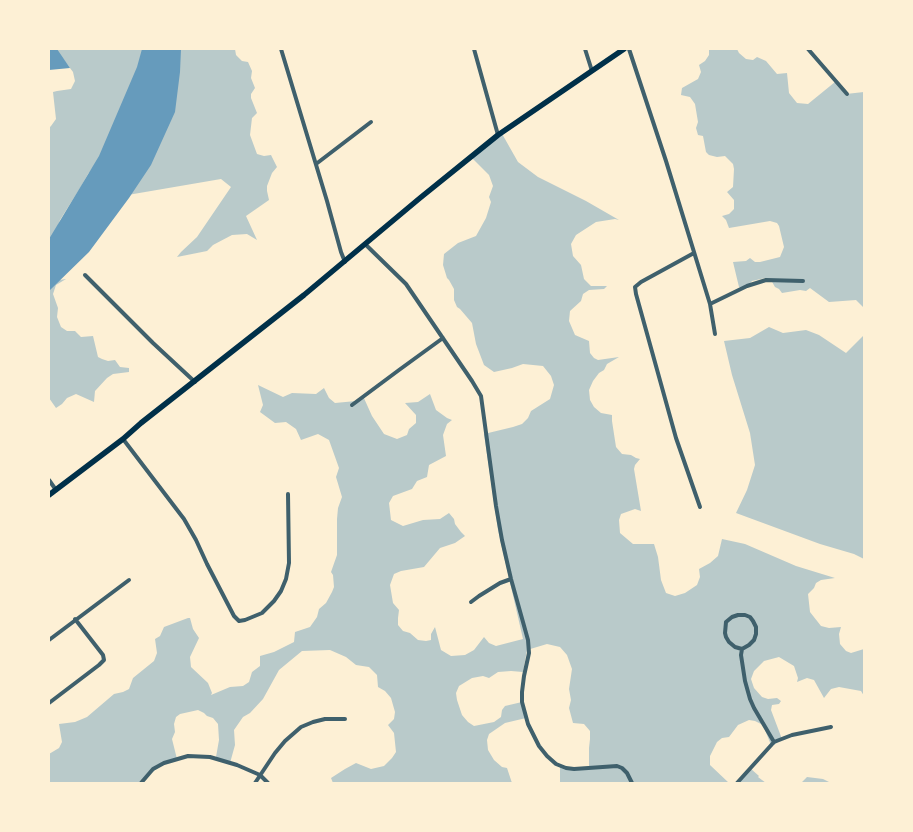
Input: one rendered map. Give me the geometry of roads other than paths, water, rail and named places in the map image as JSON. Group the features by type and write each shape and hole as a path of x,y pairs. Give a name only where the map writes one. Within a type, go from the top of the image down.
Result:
{"main road":[{"path":"49,495 123,439 141,423 195,382 345,262 498,135 624,49"}],"street":[{"path":"281,49 345,262"},
{"path":"474,49 498,135"},
{"path":"585,49 592,71"},
{"path":"629,49 710,304 715,334"},
{"path":"808,49 847,94"},
{"path":"316,164 371,122"},
{"path":"365,244 406,284 481,396 502,540 528,640 529,652 522,692 522,702 528,724 539,746 556,764 574,769 617,766 622,768 627,773 632,783"},
{"path":"694,253 642,282 636,287 636,294 676,438 700,507"},
{"path":"85,275 153,343 195,382"},
{"path":"710,304 748,286 766,280 804,281"},
{"path":"352,405 443,338"},
{"path":"123,439 184,519 234,616 239,621 246,620 262,613 274,601 281,591 286,579 289,563 288,494"},
{"path":"49,480 56,490"},
{"path":"471,602 500,583 511,579"},
{"path":"49,640 129,580"},
{"path":"738,615 750,617 756,627 754,640 742,649 735,647 729,642 725,633 726,622 732,617 738,615"},
{"path":"49,703 104,660 102,655 75,619"},
{"path":"742,649 741,655 745,681 750,699 774,742"},
{"path":"255,783 275,753 285,741 301,727 325,719 345,719"},
{"path":"737,783 774,742 792,735 830,727"},
{"path":"141,783 153,769 158,766 188,756 210,757 237,765 260,775 268,783"}],"water":[{"path":"49,49 57,49 70,68 49,70"},
{"path":"142,49 181,49 175,112 151,165 129,198 89,252 49,291 49,239 99,156 137,67"}]}
